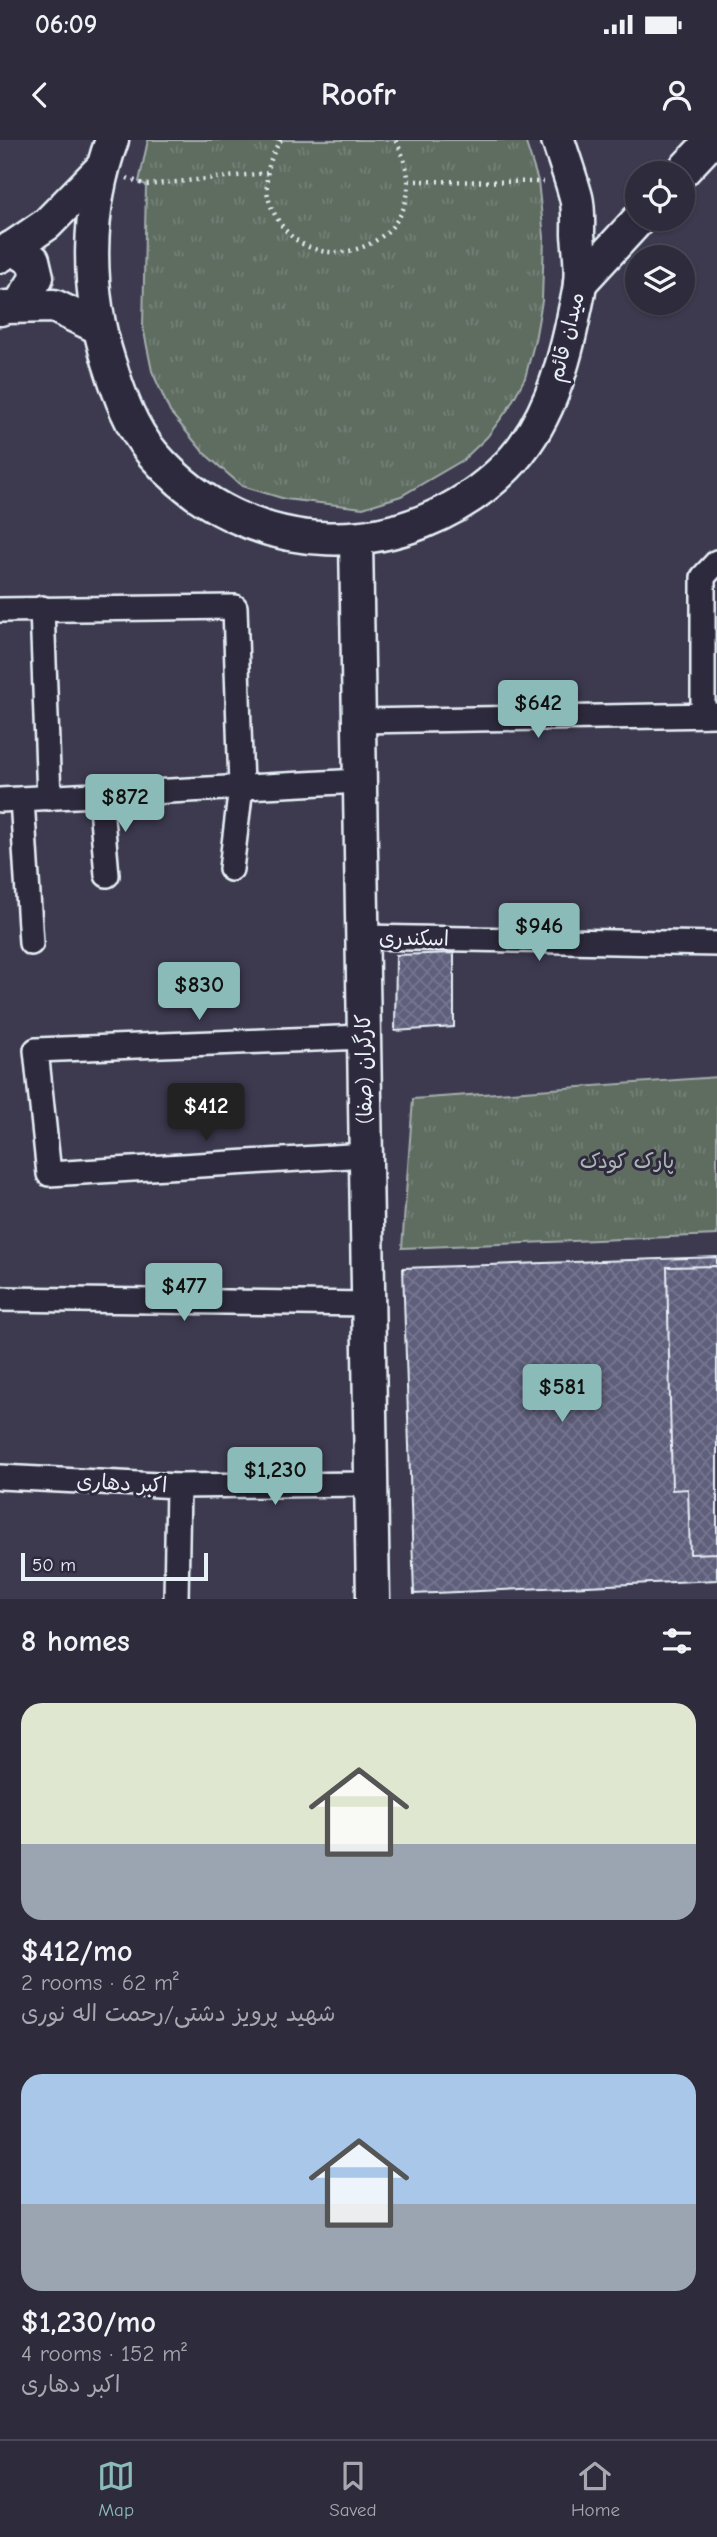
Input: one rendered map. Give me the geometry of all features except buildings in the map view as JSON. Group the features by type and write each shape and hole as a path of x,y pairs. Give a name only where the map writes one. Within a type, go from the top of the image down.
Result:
{"main road":[{"name":"میدان قائم","path":"107,154 91,247 97,327 122,404 152,453 193,493 243,522 298,537 356,539 412,527 464,502 508,465 542,418 563,365 580,283 576,199 558,140"},
{"path":"692,161 712,140"},
{"path":"6,252 47,224 107,154"},
{"path":"580,283 628,231"},
{"path":"6,252 33,260 37,277 9,308"},
{"path":"9,308 54,306 97,327"},
{"name":"کارگران (صفا)","path":"356,539 373,1599"}],"street":[{"path":"359,721 710,715 703,577 717,562"},
{"path":"0,610 235,607 242,788 231,869"},
{"path":"42,608 49,798"},
{"path":"31,943 11,800 360,782"},
{"path":"100,795 107,875"},
{"name":"اسکندری","path":"362,937 717,944"},
{"path":"364,1037 36,1050 49,1174 366,1155"},
{"path":"0,1299 368,1304"},
{"name":"اکبر دهاری","path":"0,1477 178,1486 371,1483"},
{"path":"176,1599 178,1486"}],"path":[{"path":"281,140 274,151 267,173 267,195 275,216 289,233 307,246 328,253 351,252 374,243 393,227 405,205 409,181 405,157 395,140"},
{"path":"107,154 146,185 267,173"},
{"path":"409,181 571,183"}],"green space":[{"path":"148,140 525,140 538,181 544,237 542,301 525,378 508,409 487,437 463,460 401,496 363,508 285,499 242,486 204,453 170,412 152,371 143,327 146,185 139,182"},
{"name":"پارک کودک","path":"717,1077 717,1235 402,1248 413,1099"}]}
